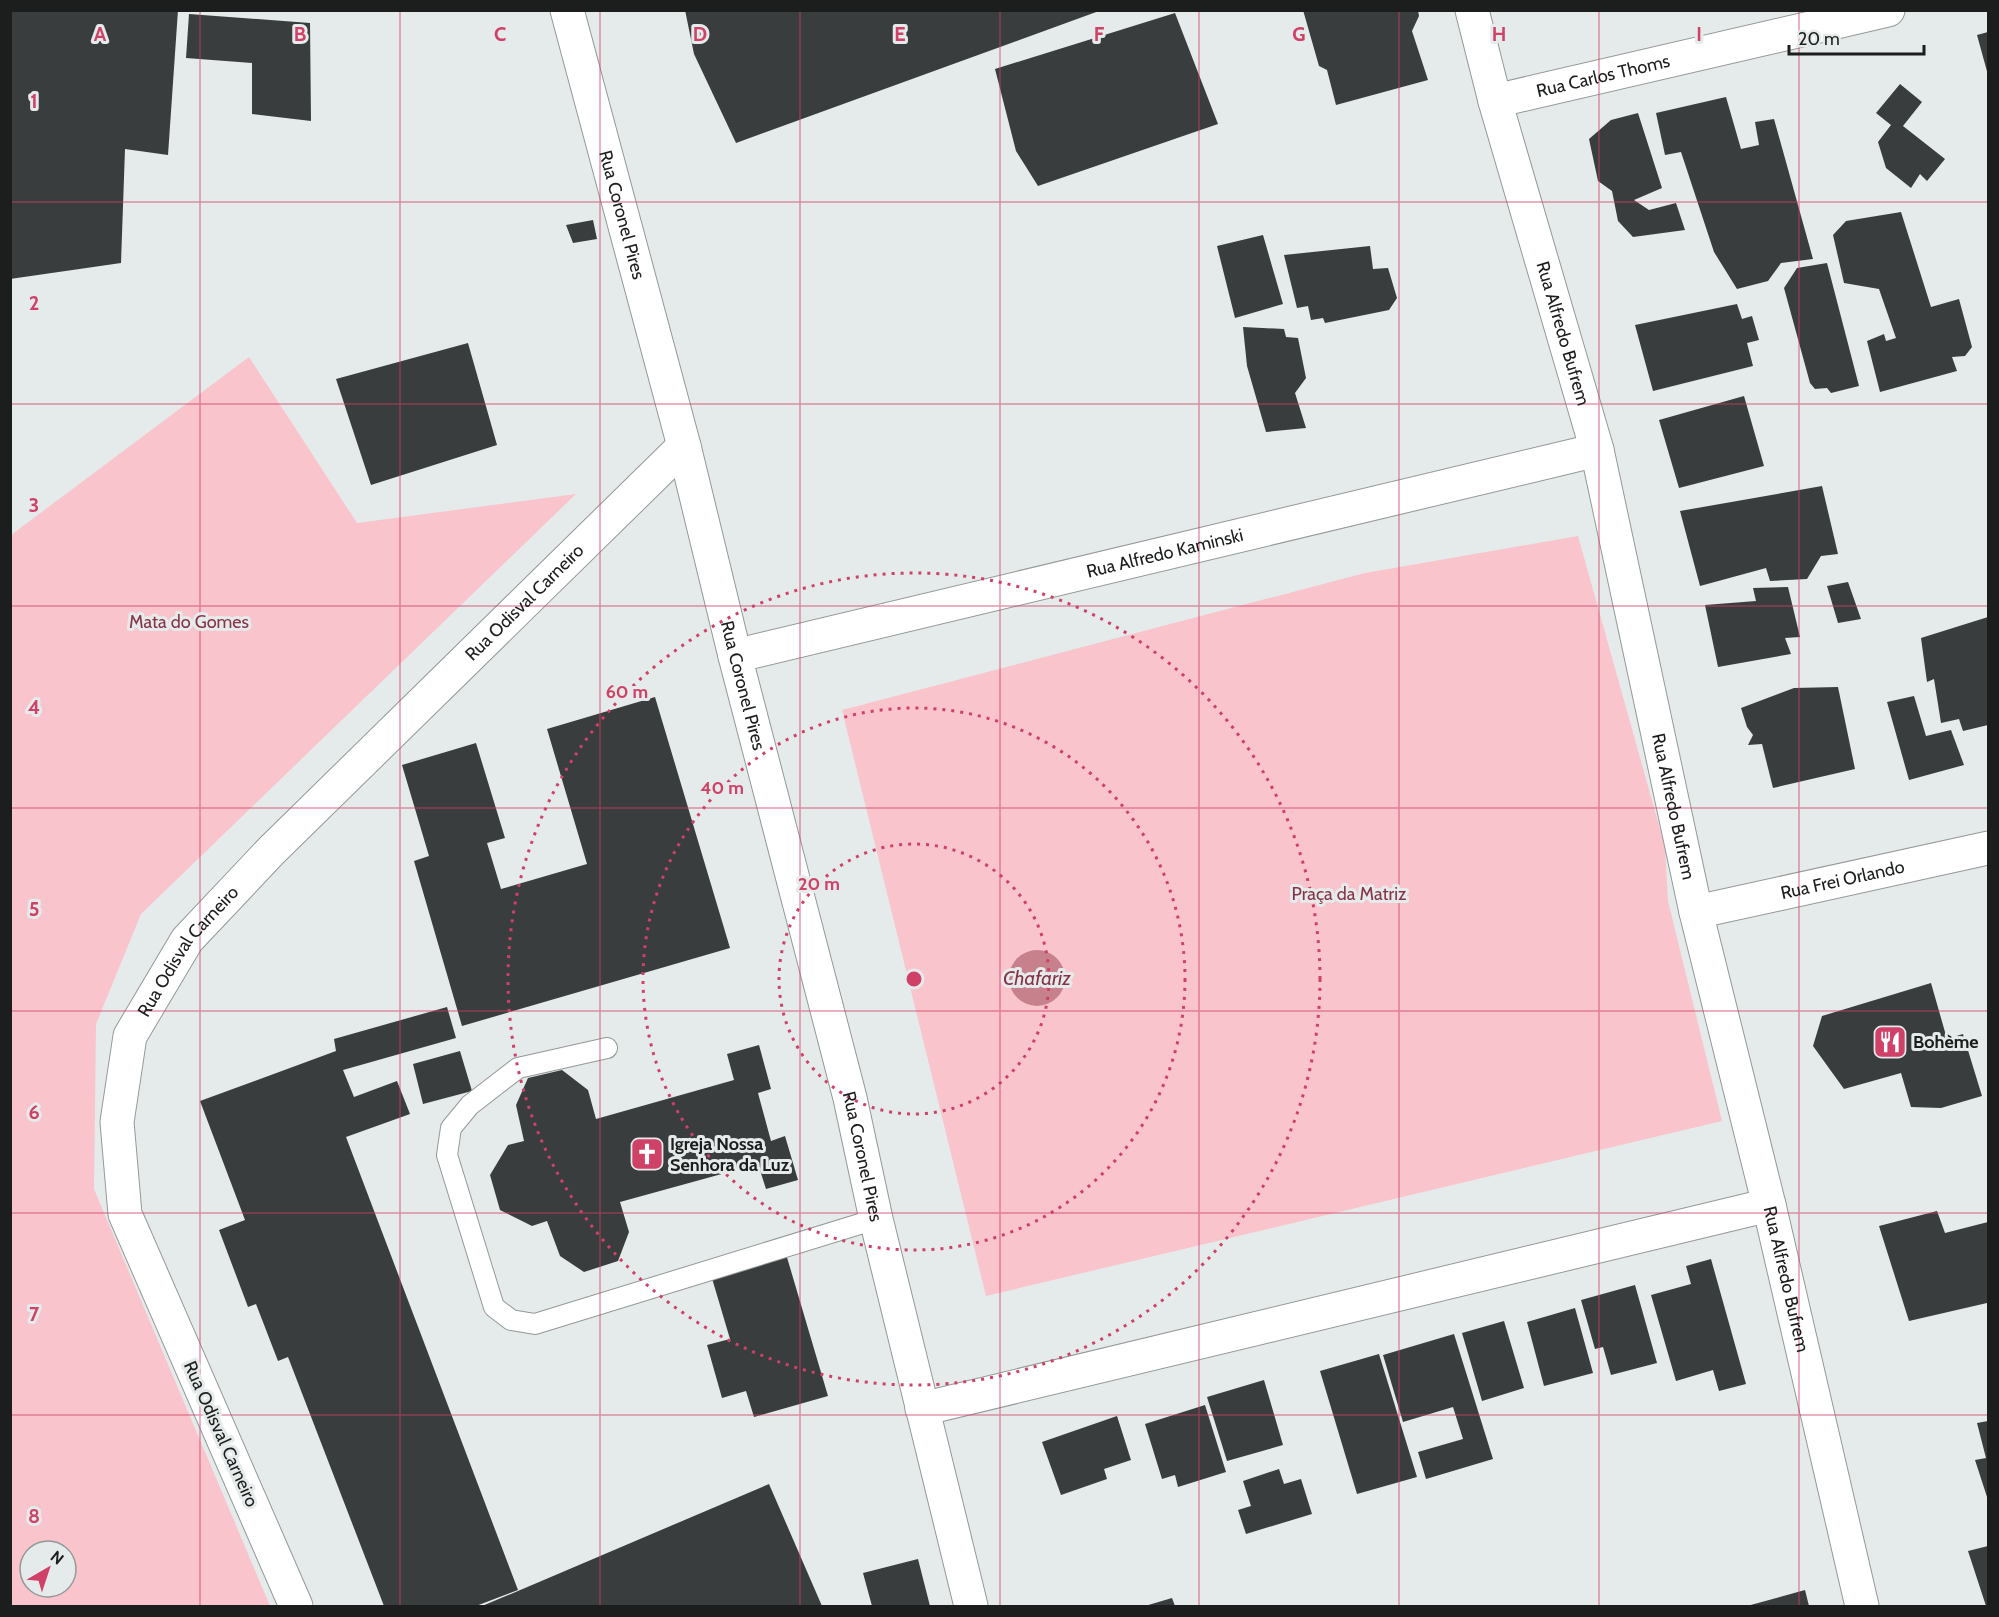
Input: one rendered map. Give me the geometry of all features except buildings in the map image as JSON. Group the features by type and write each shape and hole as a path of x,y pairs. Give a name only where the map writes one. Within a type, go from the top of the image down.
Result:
{"street":[{"name":"Rua Coronel Pires","path":"567,10 684,446 735,656 850,1098 876,1219 971,1606"},
{"name":"Rua Alfredo Bufrem","path":"1472,10 1495,101 1597,450 1696,912 1769,1205 1862,1606"},
{"name":"Rua Carlos Thoms","path":"1495,101 1888,10"},
{"name":"Rua Odisval Carneiro","path":"297,1606 124,1214 117,1122 130,1036 187,940 271,851 684,446"},
{"name":"Rua Alfredo Kaminski","path":"735,656 1597,450"},
{"name":"Rua Frei Orlando","path":"1696,912 1989,848"},
{"path":"922,1409 1769,1205"}],"lane":[{"path":"607,1048 518,1068 470,1105 451,1128 447,1155 494,1307 511,1320 535,1324 876,1219"}],"green space":[{"name":"Mata do Gomes","path":"249,357 357,523 576,494 141,914 96,1024 94,1189 270,1606 11,1606 11,535"},
{"name":"Praça da Matriz","path":"1578,536 1665,847 1668,901 1722,1121 986,1296 842,710 1365,573"}],"water":[{"name":"Chafariz","path":"1037,950 1048,952 1057,958 1063,967 1065,978 1063,989 1057,998 1048,1004 1037,1006 1026,1004 1017,998 1011,989 1009,978 1011,967 1017,958 1026,952"}],"place":[{"name":"Bohème","path":"1890,1042"},
{"name":"Igreja Nossa Senhora da Luz","path":"647,1154"}]}
